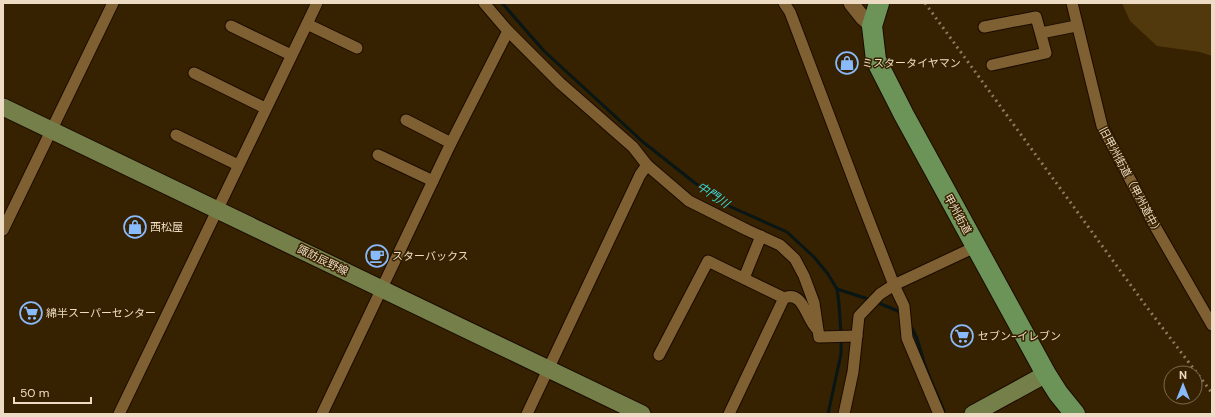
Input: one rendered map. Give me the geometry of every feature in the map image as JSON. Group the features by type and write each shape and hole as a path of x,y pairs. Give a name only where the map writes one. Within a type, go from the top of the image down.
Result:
{"highway":[{"name":"甲州街道","path":"879,3 872,26 876,60 907,122 1046,374 1058,393 1075,414"}],"main road":[{"name":"諏訪辰野線","path":"3,107 642,414"},
{"path":"973,414 1046,374"}],"street":[{"path":"3,230 112,3"},
{"path":"118,414 317,3"},
{"path":"484,3 508,31 560,83 633,147 647,165 689,201 780,245 795,259 804,276 814,303 821,333"},
{"path":"784,3 790,12 817,86 894,284 904,306 907,338 938,414"},
{"path":"851,3 863,18 872,26"},
{"name":"旧甲州街道（甲州道中）","path":"1072,3 1076,26 1102,126 1152,221 1212,325"},
{"path":"984,27 1036,17 1046,53 992,66"},
{"path":"307,24 357,48"},
{"path":"231,26 291,55"},
{"path":"1041,33 1076,26"},
{"path":"322,414 451,143 508,31"},
{"path":"194,73 265,108"},
{"path":"406,120 451,143"},
{"path":"176,135 238,165"},
{"path":"378,155 433,181"},
{"path":"526,414 640,175 647,165"},
{"path":"744,278 760,236"},
{"path":"844,414 853,372 854,336 860,316 878,296 894,284 975,247"},
{"path":"659,355 708,261 784,298"},
{"path":"729,414 784,298 795,296 800,301 814,327 821,333 854,336"}],"shaded area":[{"path":"1122,3 1212,3 1212,56 1200,52 1157,46 1130,21"}],"waterway":[{"name":"中門川","path":"502,3 544,51 643,142 695,183 731,207 787,232 814,257 828,274 837,289 841,334"},
{"path":"837,289 871,300"},
{"path":"876,302 898,311 901,315"},
{"path":"909,324 917,338 927,371 944,411"},
{"name":"中門川","path":"828,414 841,354 841,339"}],"railway":[{"path":"925,3 1146,306 1212,393"}],"place":[{"name":"ミスタータイヤマン","path":"847,63"},
{"name":"西松屋","path":"135,227"},
{"name":"スターバックス","path":"377,256"},
{"name":"綿半スーパーセンター","path":"31,313"},
{"name":"セブン-イレブン","path":"962,336"}]}
